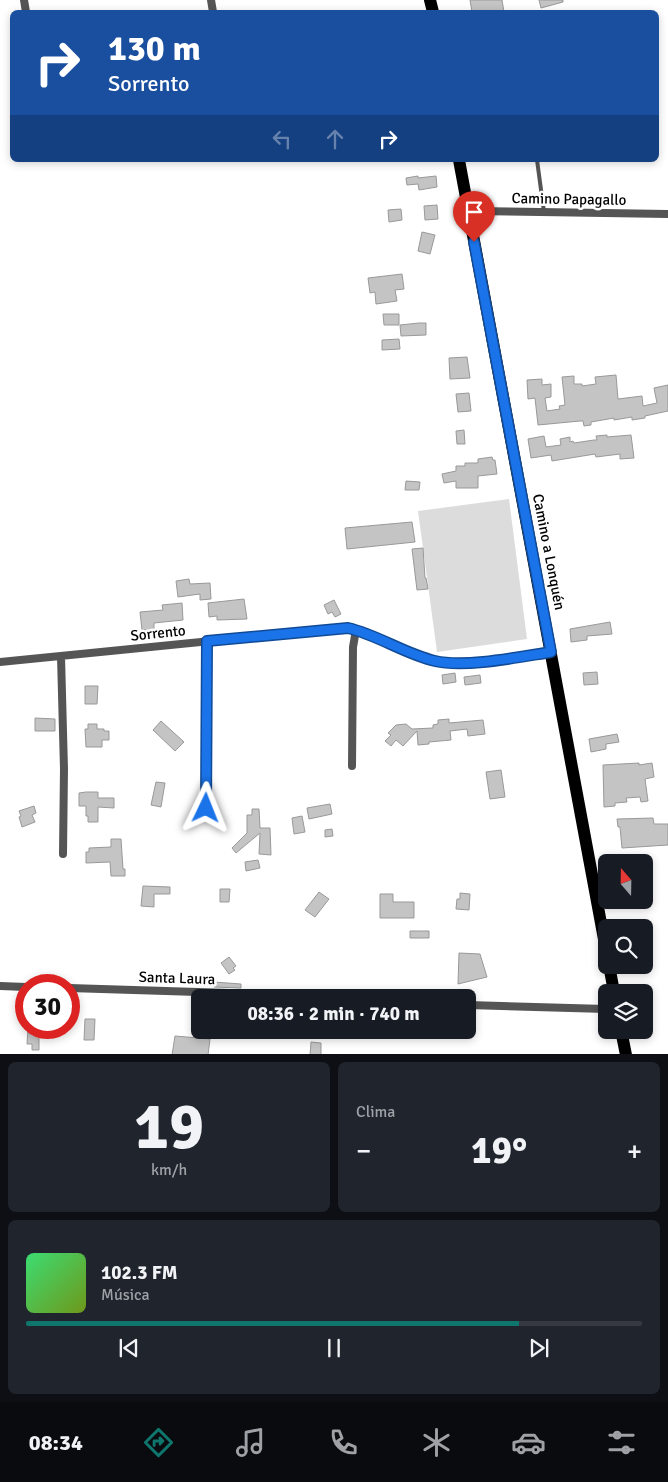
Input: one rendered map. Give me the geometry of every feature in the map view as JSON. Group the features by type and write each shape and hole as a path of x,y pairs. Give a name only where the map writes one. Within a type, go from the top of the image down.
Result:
{"main road":[{"name":"Camino a Lonquén","path":"460,162 600,919"},
{"path":"623,1039 626,1054"}],"street":[{"name":"Camino Papagallo","path":"469,211 668,214"},
{"name":"Sorrento","path":"0,662 341,628 356,630 427,659 443,663 470,663 551,652"},
{"path":"352,766 353,647 356,630"},
{"path":"206,808 207,641"},
{"path":"61,656 64,854"},
{"path":"0,986 15,987"},
{"name":"Santa Laura","path":"80,988 191,992"},
{"path":"476,1004 598,1009"}],"lane":[{"path":"537,162 544,212"}],"shaded area":[{"path":"509,499 527,639 437,652 418,511"}],"building":[{"path":"470,0 502,0 504,10 472,10"},
{"path":"539,0 563,0 563,2 541,8"},
{"path":"418,176 418,178 436,176 437,187 419,190 418,184 407,185 406,178"},
{"path":"437,205 438,219 425,220 424,206"},
{"path":"401,209 402,220 389,222 388,210"},
{"path":"422,232 435,235 430,254 418,251"},
{"path":"402,274 404,289 395,290 397,301 376,304 375,292 370,293 368,278"},
{"path":"383,314 399,314 399,325 384,325"},
{"path":"426,323 426,335 401,336 400,325"},
{"path":"399,339 400,349 382,350 382,340"},
{"path":"467,357 470,378 450,379 449,358"},
{"path":"616,375 618,399 642,396 643,406 657,403 654,388 668,385 668,411 645,416 645,418 632,420 632,417 614,420 614,418 591,422 591,425 584,426 583,421 538,425 535,398 528,399 527,380 542,379 542,385 551,384 551,397 545,398 547,411 560,409 559,406 565,405 562,377 574,376 574,384 582,384 582,386 596,384 595,377"},
{"path":"469,393 471,411 458,412 456,394"},
{"path":"464,430 465,444 457,444 456,431"},
{"path":"607,435 607,437 631,435 634,458 620,459 620,454 596,457 595,454 552,461 551,455 531,458 528,439 544,436 546,447 561,445 560,439 570,437 570,442 573,441 574,443 597,440 596,436"},
{"path":"492,457 495,460 497,474 478,476 478,488 456,488 456,481 444,483 442,474 456,471 456,466 465,466 465,463 478,463 478,459"},
{"path":"406,481 420,482 419,490 405,490"},
{"path":"412,522 415,542 347,549 345,528"},
{"path":"423,548 425,578 428,589 417,590 412,549"},
{"path":"189,579 190,584 210,583 211,599 200,600 200,594 178,597 176,581"},
{"path":"244,599 247,619 217,620 217,616 209,617 208,603"},
{"path":"334,600 341,614 335,617 332,612 328,614 324,605"},
{"path":"182,603 183,620 154,623 154,629 142,630 140,612 163,610 162,605"},
{"path":"610,622 612,634 587,636 587,640 571,642 570,629"},
{"path":"148,630 149,637 138,638 138,631"},
{"path":"597,672 598,684 584,685 583,673"},
{"path":"455,673 456,682 443,684 442,675"},
{"path":"480,675 481,683 465,685 464,677"},
{"path":"85,686 98,686 97,704 85,704"},
{"path":"35,718 55,719 55,731 35,731"},
{"path":"449,719 449,723 483,720 485,734 468,736 467,729 450,731 451,740 418,745 417,731 403,746 396,740 391,746 385,741 391,735 388,733 396,725 406,724 412,729 433,728 433,725 438,724 438,720"},
{"path":"161,721 184,742 175,751 153,730"},
{"path":"88,724 97,724 97,729 109,731 109,740 102,740 102,747 86,747 85,729 88,729"},
{"path":"617,734 619,742 606,744 606,749 591,752 589,739"},
{"path":"639,763 639,765 652,763 654,777 645,779 648,801 641,802 640,797 626,798 627,802 615,803 615,806 604,807 603,765"},
{"path":"501,770 505,797 490,799 486,772"},
{"path":"156,782 165,783 161,807 151,805"},
{"path":"98,792 98,798 114,798 114,808 98,807 98,822 88,822 86,806 79,806 79,793"},
{"path":"330,804 332,814 309,819 307,808"},
{"path":"34,806 36,813 32,815 35,822 22,827 19,811"},
{"path":"252,809 259,809 260,828 270,828 271,855 259,854 260,833 236,853 232,848 247,833 247,815 252,815"},
{"path":"302,816 305,832 294,834 292,818"},
{"path":"653,818 654,824 668,824 668,845 622,848 620,827 618,827 617,819"},
{"path":"332,829 333,836 325,837 325,830"},
{"path":"111,839 121,839 125,876 111,876 110,862 86,863 86,852 89,852 89,848 111,847"},
{"path":"258,860 260,868 246,871 245,862"},
{"path":"143,886 170,887 170,894 154,894 154,907 141,906"},
{"path":"220,889 230,889 229,902 220,902"},
{"path":"319,892 329,899 315,917 305,910"},
{"path":"460,893 470,894 469,910 456,909"},
{"path":"380,894 393,894 393,902 414,902 414,918 380,918"},
{"path":"410,931 429,931 429,938 410,938"},
{"path":"459,953 480,954 487,977 458,984"},
{"path":"229,957 236,966 233,968 235,970 229,974 221,963"},
{"path":"214,982 241,984 241,988 214,987"},
{"path":"85,1019 95,1019 94,1040 84,1040"},
{"path":"175,1036 191,1037 191,1039 210,1039 208,1054 172,1054"},
{"path":"27,1039 39,1039 39,1050 32,1050 32,1044 27,1044"},
{"path":"311,1042 321,1043 321,1054 310,1054"}],"route":[{"path":"206,808 208,775 207,641 348,628 364,632 427,659 443,663 470,663 551,652 474,242"}]}
